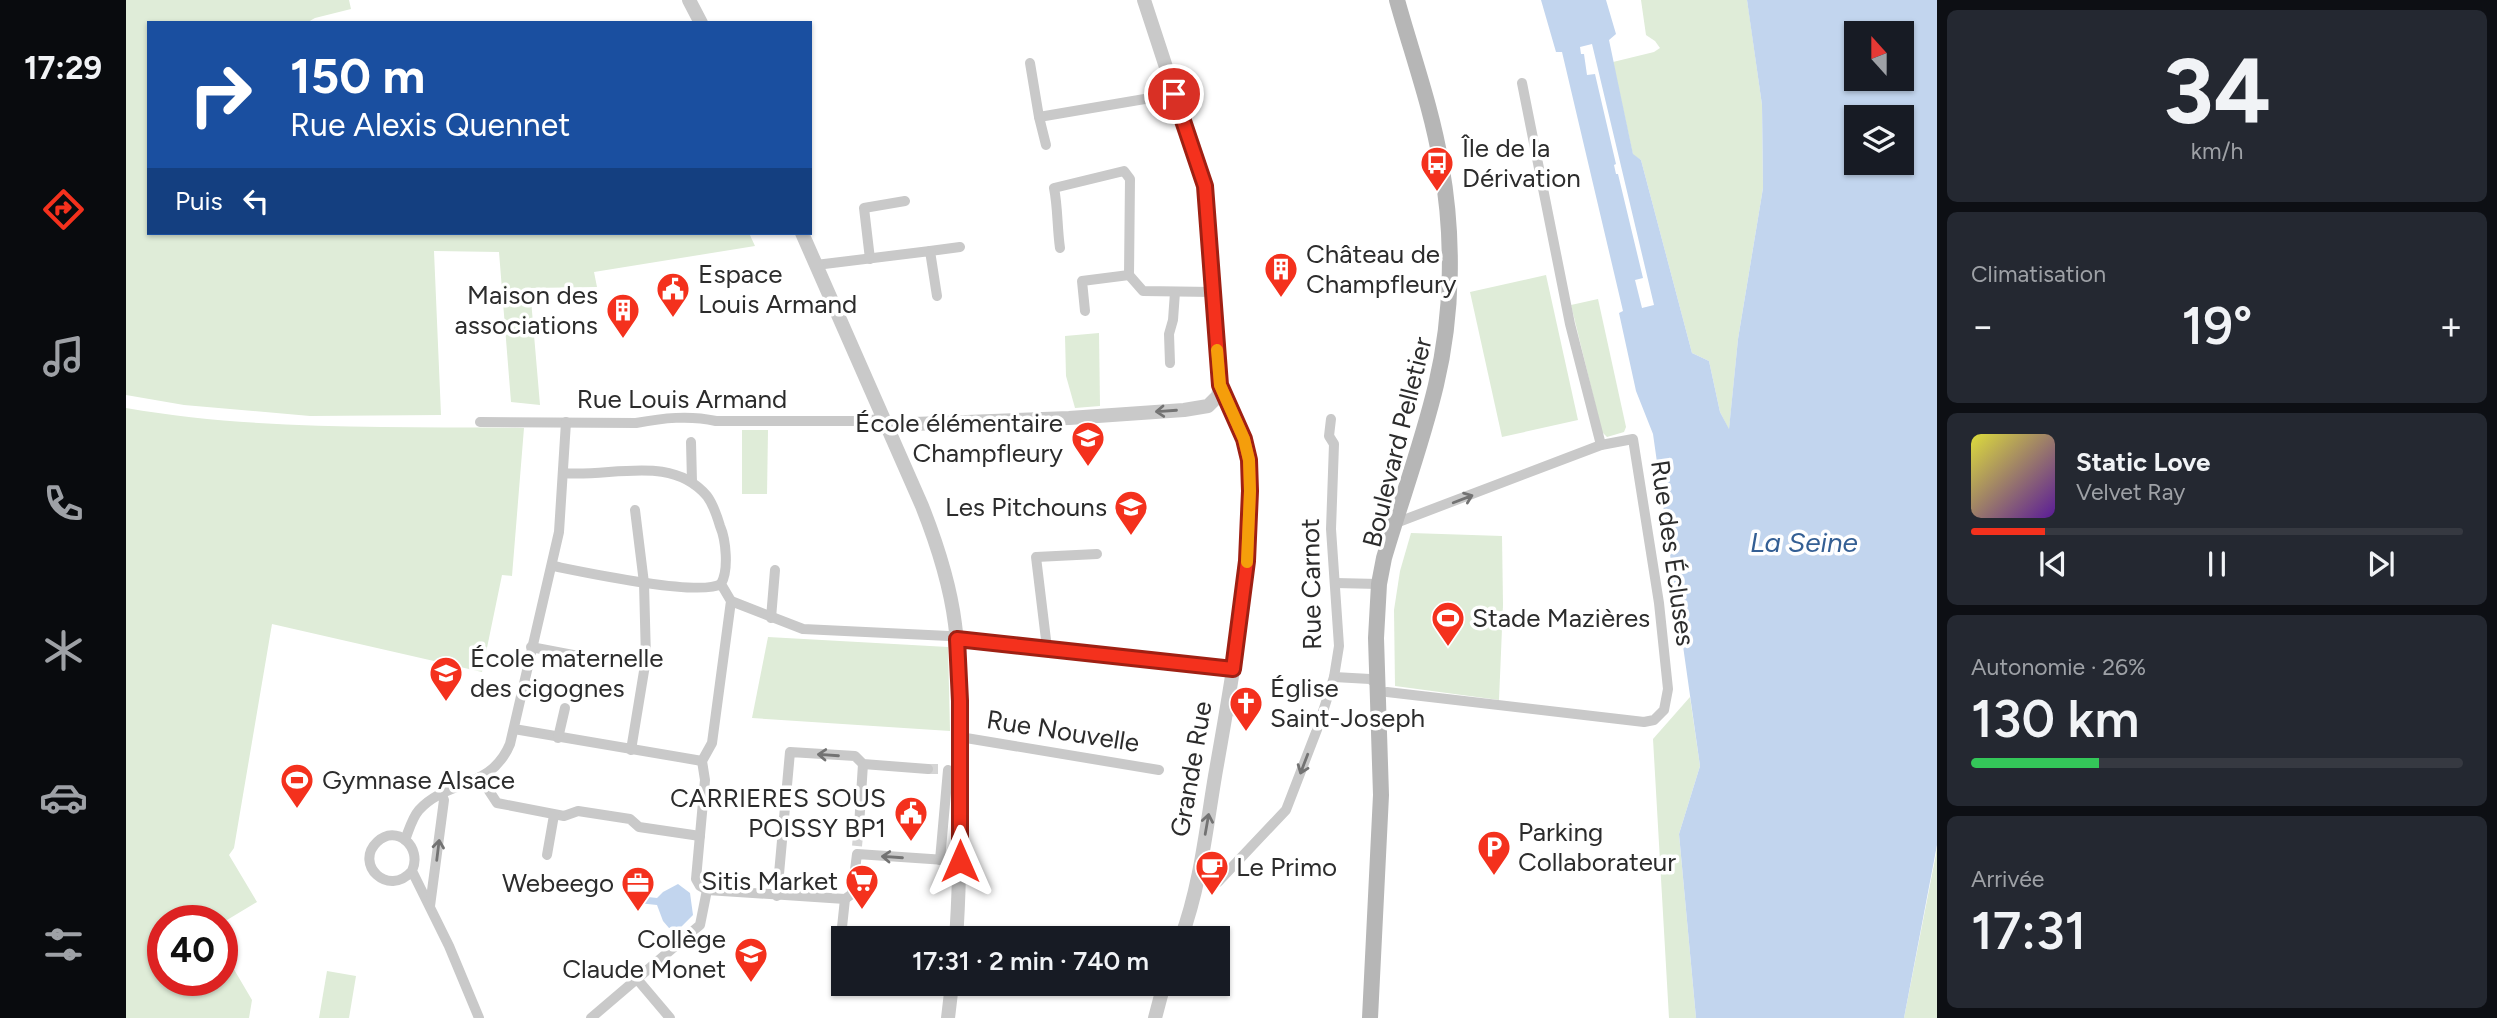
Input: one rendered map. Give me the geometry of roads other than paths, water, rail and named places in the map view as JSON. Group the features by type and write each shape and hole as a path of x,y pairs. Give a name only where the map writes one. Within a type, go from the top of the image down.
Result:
{"main road":[{"name":"Boulevard Pelletier","path":"1377,1018 1389,795 1383,689 1376,638 1379,584 1384,558 1436,384 1444,341 1449,268 1448,219 1442,165 1397,0"},
{"name":"Boulevard Pelletier","path":"1370,1018 1381,807 1387,584 1401,521 1442,384 1454,300 1453,218 1446,147 1407,0"}],"street":[{"path":"689,0 700,21"},
{"name":"Grande Rue","path":"1144,0 1205,186 1220,385 1246,444 1249,460 1247,561 1233,669 1198,876 1185,926"},
{"path":"1030,62 1046,145"},
{"path":"1401,521 1601,445 1570,324 1522,83"},
{"path":"1039,117 1174,94"},
{"path":"1060,248 1056,224 1059,210 1054,188 1124,171 1130,179 1129,275 1143,291 1213,292"},
{"path":"870,259 864,208 905,201"},
{"path":"803,235 922,506 938,550 955,620 960,737 950,770 940,860"},
{"path":"816,265 960,247"},
{"path":"930,251 937,296"},
{"path":"1085,311 1082,281 1129,275"},
{"path":"1170,363 1169,334 1175,292"},
{"path":"1204,407 1218,396 1220,385"},
{"path":"886,422 1069,418 1223,406 1230,410"},
{"name":"Rue Louis Armand","path":"480,422 636,423 661,418 698,417 716,421 886,422"},
{"name":"Rue Carnot","path":"1218,882 1286,810 1334,677 1339,646 1332,529 1334,444 1329,436 1331,419"},
{"path":"405,840 417,813 442,794 492,770 505,757 553,566 559,531 566,422"},
{"name":"Rue des Écluses","path":"1334,677 1370,679 1383,689 1644,722 1654,720 1664,710 1668,689 1660,615 1633,439 1601,445"},
{"path":"691,442 692,482"},
{"path":"553,566 644,583 710,589 721,584 725,576 722,530 708,498 692,482 668,473 647,470 590,475 563,473"},
{"path":"631,750 646,659 644,583 635,510"},
{"path":"1047,648 1036,558 1097,554"},
{"path":"771,618 775,570"},
{"path":"1335,583 1379,584"},
{"path":"721,584 731,601 803,629 949,636 1233,669"},
{"path":"731,601 712,743 702,761 705,780 696,879 700,887 707,890 845,899 852,894 857,850 960,861"},
{"path":"531,647 594,659 646,659"},
{"path":"558,738 565,708"},
{"path":"514,729 702,761"},
{"name":"Rue Nouvelle","path":"960,737 1159,770"},
{"path":"777,895 790,752 855,757 863,764 928,769"},
{"path":"859,826 863,764"},
{"path":"950,770 960,861 957,926"},
{"path":"480,777 497,803 564,816 578,811 630,819 639,827 699,836"},
{"path":"430,906 444,800 442,794"},
{"path":"547,855 554,814"},
{"path":"390,836 405,840 414,851 415,865 412,871 403,879 391,882 378,877 370,864 370,856 376,842 390,836"},
{"path":"412,871 480,1018"},
{"name":"Grande Rue","path":"1198,876 1218,882"},
{"path":"591,1018 700,925 707,890"},
{"path":"842,926 845,899"},
{"path":"637,979 670,1018"},
{"path":"948,1018 950,996"},
{"path":"1156,1018 1161,996"}],"water":[{"name":"La Seine","path":"1541,0 1606,0 1616,34 1609,40 1633,154 1641,160 1692,353 1709,361 1720,412 1729,429 1738,339 1763,188 1762,105 1747,0 1937,0 1937,845 1904,1018 1696,1018 1679,834 1700,766 1653,434 1636,391 1619,313 1623,311 1562,52 1556,52","holes":["1592,44 1654,305 1642,308 1635,280 1643,278 1616,174 1595,74 1587,75 1584,54 1581,54 1580,47"]},
{"path":"678,884 690,893 693,915 679,929 669,928 657,905 638,903 636,899 639,896 657,898"}],"tunnel":[{"path":"928,769 942,769"},
{"path":"857,846 859,826"}],"place":[{"name":"Île de la Dérivation","path":"1437,193"},
{"name":"Château de Champfleury","path":"1281,299"},
{"name":"Espace Louis Armand","path":"673,319"},
{"name":"Maison des associations","path":"623,340"},
{"name":"École élémentaire Champfleury","path":"1088,468"},
{"name":"Les Pitchouns","path":"1131,537"},
{"name":"Stade Mazières","path":"1448,648"},
{"name":"École maternelle des cigognes","path":"446,703"},
{"name":"Église Saint-Joseph","path":"1246,733"},
{"name":"Gymnase Alsace","path":"297,810"},
{"name":"CARRIERES SOUS POISSY BP1","path":"911,843"},
{"name":"Parking Collaborateur","path":"1494,877"},
{"name":"Le Primo","path":"1212,897"},
{"name":"Sitis Market","path":"862,911"},
{"name":"Webeego","path":"638,913"},
{"name":"Collège Claude Monet","path":"751,984"}]}
